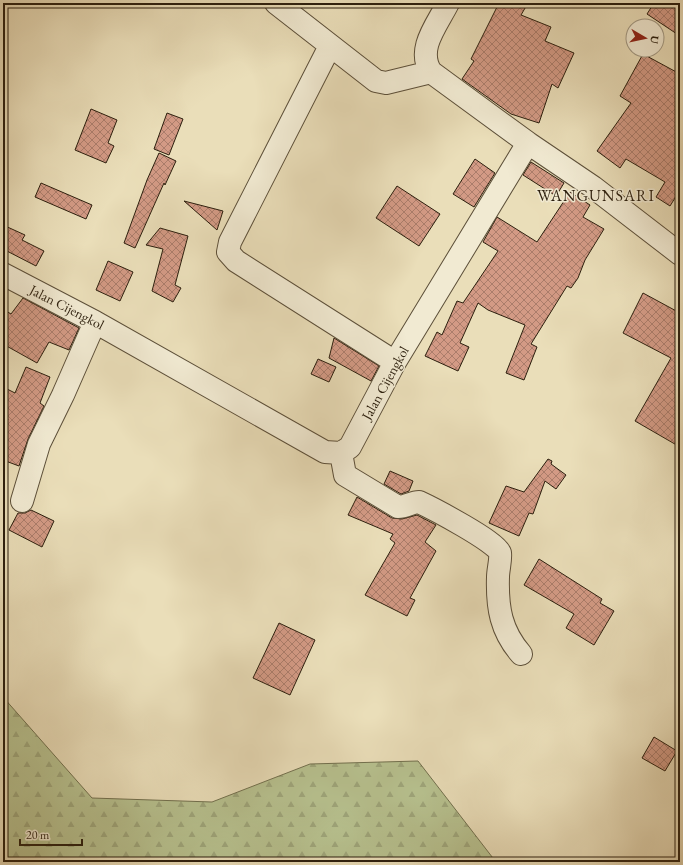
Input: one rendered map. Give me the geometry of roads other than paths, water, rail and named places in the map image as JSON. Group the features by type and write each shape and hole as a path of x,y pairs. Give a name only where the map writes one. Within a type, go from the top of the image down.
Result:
{"street":[{"path":"276,3 376,81 386,83 431,72"},
{"path":"448,3 426,46 426,64 431,72 528,143 593,187 680,254"},
{"path":"330,46 230,242 228,252 236,261 396,362"},
{"name":"Jalan Cijengkol","path":"3,274 96,322 325,452 341,454 350,447 396,362 528,143"},
{"path":"22,501 38,444 64,395 96,322"},
{"path":"341,454 345,475 398,507 419,502 477,534 497,548 500,553 498,576 499,614 513,645 521,654"}],"district":[{"name":"WANGUNSARI","path":"596,195"}]}
